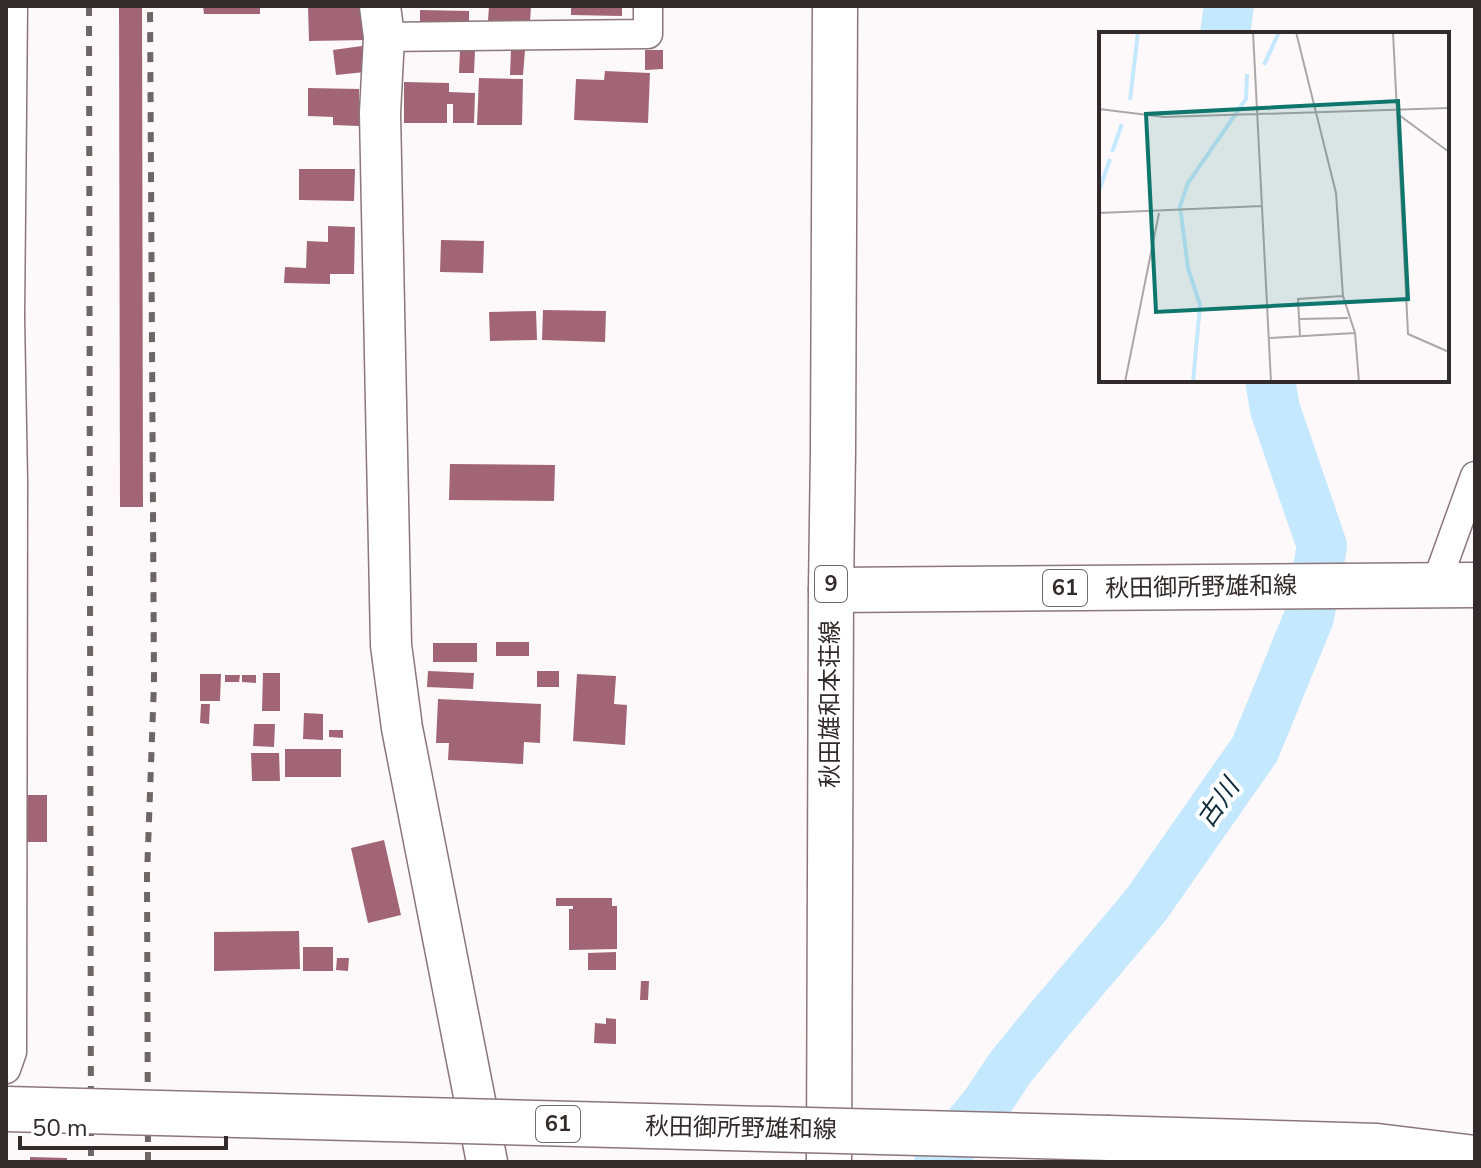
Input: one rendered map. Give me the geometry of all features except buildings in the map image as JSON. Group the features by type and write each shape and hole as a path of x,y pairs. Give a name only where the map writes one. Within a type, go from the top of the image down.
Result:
{"main road":[{"name":"秋田雄和本荘線","path":"829,1162 835,6"},
{"name":"秋田御所野雄和線","path":"831,590 1455,584"},
{"name":"秋田御所野雄和線","path":"6,1109 1377,1146 1475,1158"}],"street":[{"path":"6,1069 12,1052 13,481 10,318 13,6"},
{"path":"487,1162 402,728 391,645 380,113 382,22 648,34 648,6"},
{"path":"1455,584 1475,476"}],"waterway":[{"name":"古川","path":"1225,32 1229,6"},
{"name":"古川","path":"939,1162 986,1104 1010,1068 1146,905 1255,749 1309,617 1322,546 1275,409 1270,382"}],"railway":[{"path":"89,6 91,1162"},
{"path":"148,1162 147,875 154,683 150,6"}]}
